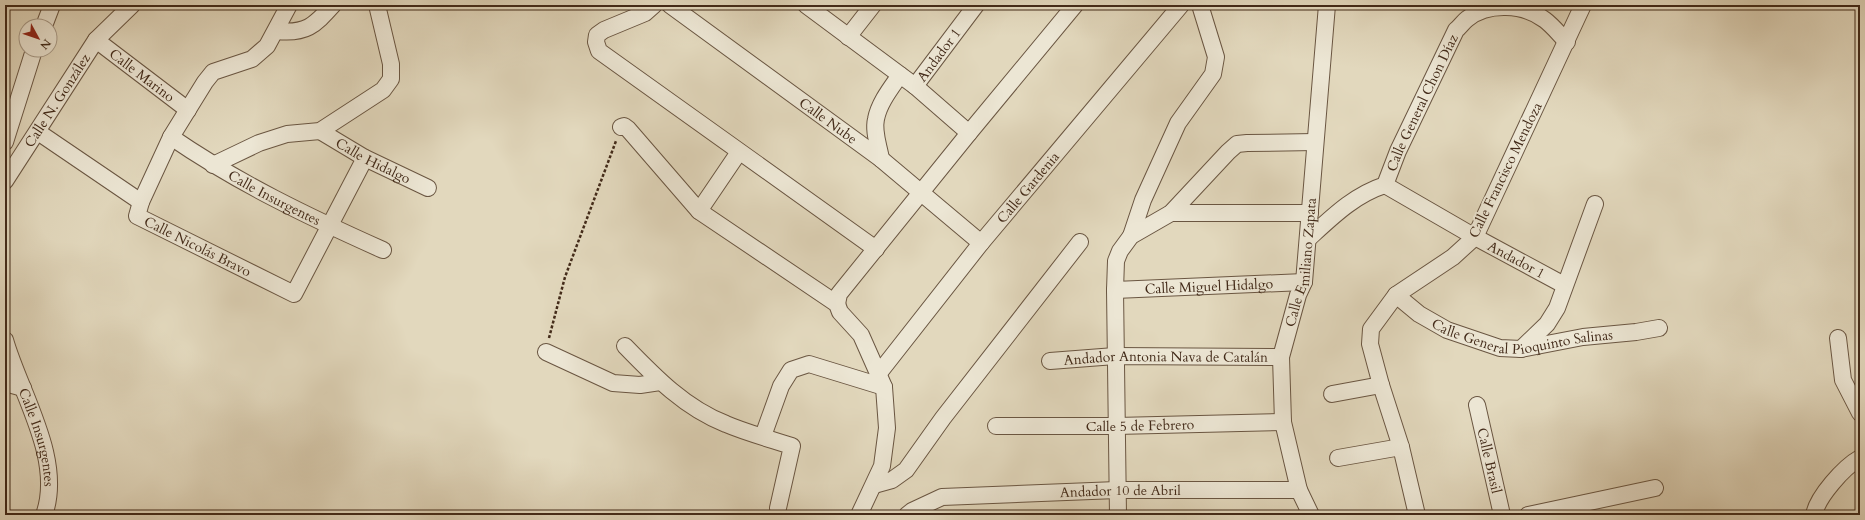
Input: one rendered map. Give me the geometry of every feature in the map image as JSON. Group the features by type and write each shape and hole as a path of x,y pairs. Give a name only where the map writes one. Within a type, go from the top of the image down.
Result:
{"street":[{"path":"47,18 52,5"},
{"name":"Calle N. González","path":"5,181 96,40 132,5"},
{"name":"Calle Nicolás Bravo","path":"289,5 277,31 267,46 252,59 213,72 205,82 171,136 136,216 294,294 328,226"},
{"path":"277,31 294,32 316,24 333,5"},
{"path":"213,165 259,143 287,134 320,131 383,90 390,79 391,64 377,5"},
{"path":"654,5 644,13 604,30 597,36 596,42 599,50 739,152 876,248"},
{"name":"Calle Nube","path":"670,5 881,159 981,243"},
{"path":"806,5 915,86 969,133"},
{"path":"848,37 873,5"},
{"name":"Andador 1","path":"915,86 976,5"},
{"path":"837,304 840,294 876,248 1075,5"},
{"name":"Calle Gardenia","path":"881,380 981,243 1181,5"},
{"path":"1118,515 1115,356 1116,261 1120,250 1131,236 1143,200 1178,123 1214,74 1216,57 1200,5"},
{"name":"Calle Emiliano Zapata","path":"1311,515 1300,490 1283,422 1281,357 1298,295 1304,282 1314,142 1327,5"},
{"name":"Calle Francisco Mendoza","path":"1417,515 1401,447 1370,344 1371,329 1396,295 1453,257 1475,237 1583,5"},
{"name":"Calle General Chon Díaz","path":"1308,239 1348,203 1368,190 1385,185 1398,152 1456,30 1468,19 1487,7 1509,7 1527,10 1545,20 1566,42"},
{"name":"Calle Marino","path":"96,40 188,110"},
{"path":"5,141 31,58"},
{"path":"881,159 876,135 876,119 884,99 900,75"},
{"path":"621,127 624,126 628,128 699,211 837,304 840,312 861,335 881,380 887,428 882,466 859,515"},
{"name":"Calle Hidalgo","path":"320,131 365,158 428,188"},
{"path":"38,132 141,202"},
{"name":"Calle Insurgentes","path":"171,136 213,165 296,210 383,250"},
{"path":"1131,236 1171,213 1237,144 1314,142"},
{"path":"699,211 739,152"},
{"path":"328,226 365,158"},
{"name":"Andador 1","path":"1385,185 1475,237 1564,285"},
{"path":"1521,349 1547,324 1557,308 1564,285 1595,204"},
{"path":"1171,213 1310,213"},
{"path":"874,485 892,480 906,470 943,418 1080,242"},
{"name":"Calle Miguel Hidalgo","path":"1115,290 1304,282"},
{"name":"Calle General Pioquinto Salinas","path":"1396,295 1419,314 1447,330 1500,348 1521,349 1583,337 1636,332 1659,328"},
{"path":"1838,338 1843,380 1860,412"},
{"name":"Calle Insurgentes","path":"5,340 43,444 48,476 47,507 44,515"},
{"path":"625,346 660,382 688,405 726,424 792,446 778,508"},
{"path":"546,352 613,383 640,385 660,382"},
{"name":"Andador Antonia Nava de Catalán","path":"1050,361 1115,356 1281,357"},
{"path":"764,436 781,386 791,370 809,364 881,380"},
{"path":"5,383 23,388"},
{"path":"1332,394 1381,384"},
{"name":"Calle Brasil","path":"1477,406 1502,515"},
{"name":"Calle 5 de Febrero","path":"996,426 1116,426 1283,422"},
{"path":"1338,458 1401,447"},
{"path":"1814,515 1815,508 1841,473 1860,458"},
{"path":"1528,515 1589,509 1655,488"},
{"name":"Andador 10 de Abril","path":"907,515 912,511 942,497 1118,490 1300,490"}],"path":[{"path":"546,352 566,277 621,127"}]}
